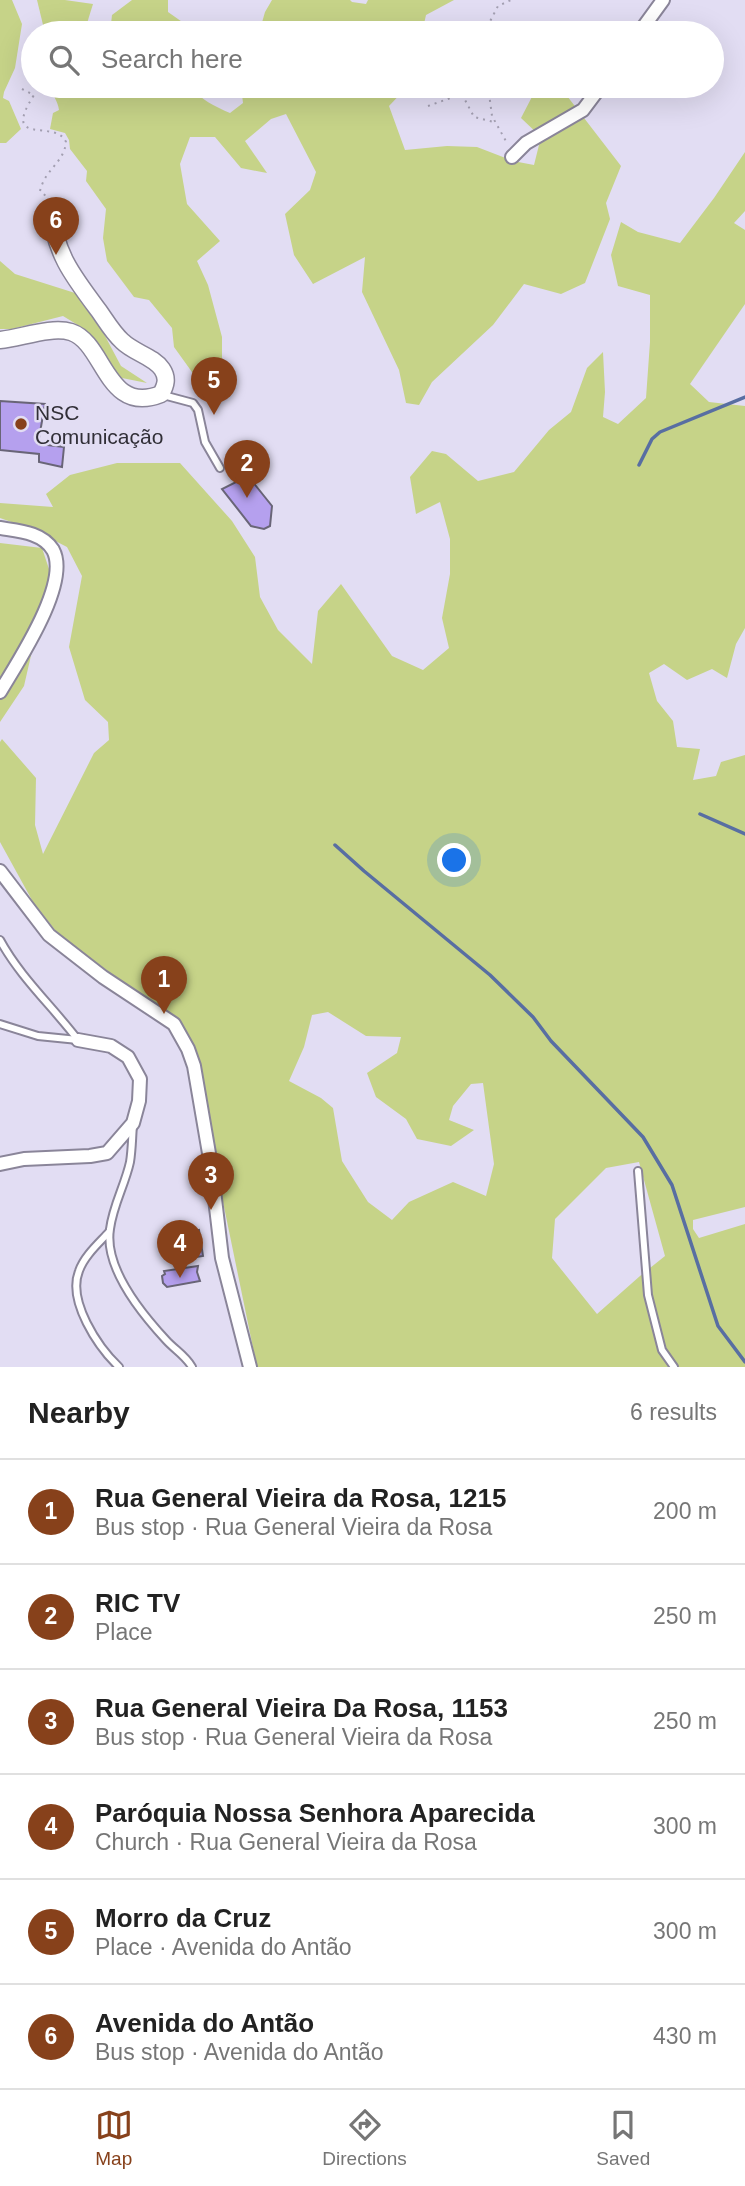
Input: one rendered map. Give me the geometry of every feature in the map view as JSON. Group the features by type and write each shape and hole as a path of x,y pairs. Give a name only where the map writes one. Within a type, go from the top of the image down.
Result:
{"street":[{"path":"648,21 663,0"},
{"path":"512,157 526,143 583,110 590,98"},
{"path":"0,340 55,330 73,332 85,342 112,382 128,394 138,400 161,394 166,379 161,368 152,359 134,352 120,340 66,266 55,240 50,209"},
{"path":"0,528 27,532 44,541 53,551 56,565 52,594 46,612 0,692"},
{"path":"0,871 49,935 103,977 174,1024 188,1049 194,1066 211,1165 222,1258 250,1367"},
{"path":"0,1164 24,1159 107,1153 133,1123 139,1101 140,1079 128,1057 111,1046 78,1040"}],"lane":[{"path":"161,394 193,403 198,410 205,442 220,468"},
{"path":"0,940 17,968 78,1040"},
{"path":"0,1024 38,1036 78,1040"},
{"path":"133,1123 130,1161 109,1232 110,1255 123,1284 168,1342 186,1357 192,1367"},
{"path":"638,1171 648,1295 662,1350 674,1367"},
{"path":"109,1232 78,1271 77,1301 81,1314 119,1367"}],"path":[{"path":"490,21 498,6 511,0"},
{"path":"32,98 22,114 23,121 30,129 38,132 59,133 66,142 61,160 50,169 40,191 51,201 50,209"},
{"path":"428,106 451,98"},
{"path":"464,98 474,117 494,122"},
{"path":"490,98 494,122 508,144 512,157"}],"green space":[{"path":"0,0 12,0 21,22 21,30 15,68 3,98 9,101 21,129 6,143 0,143"},
{"path":"37,0 93,4 88,21 42,21"},
{"path":"132,0 168,0 168,12 181,21 111,21 112,15"},
{"path":"272,0 350,0 366,4 368,0 454,0 426,15 425,21 262,21"},
{"path":"55,98 202,98 230,113 243,103 242,98 397,98 389,106 405,150 447,146 477,147 513,161 534,165 541,137 521,118 531,98 569,98 621,166 606,203 610,219 585,283 561,294 524,284 493,325 432,382 419,405 406,403 399,370 362,292 365,257 313,284 294,255 285,214 310,190 316,172 286,114 271,119 245,141 267,173 241,168 215,137 190,137 180,164 187,204 220,241 197,261 208,285 222,337 222,375 202,386 174,347 172,328 149,300 134,297 107,261 103,238 106,209 86,181 87,171 70,149 65,133 50,129 53,113 59,110"},
{"path":"745,152 745,211 734,223 745,230 745,304 690,384 709,402 745,406 745,628 736,644 727,678 712,669 687,680 664,664 649,673 657,701 673,721 677,747 700,749 693,780 716,776 721,762 745,755 745,1207 693,1220 693,1229 699,1238 745,1224 745,1367 257,1367 223,1202 177,1019 59,935 33,902 0,842 2,739 36,778 35,825 43,854 94,753 109,740 108,722 85,700 69,647 82,576 67,547 34,530 0,518 0,503 53,507 46,494 70,475 117,463 180,463 232,521 255,557 260,597 278,630 312,664 318,611 341,584 392,656 423,670 449,648 442,618 450,574 450,539 440,502 416,514 410,477 432,451 446,454 478,481 514,472 549,430 571,412 587,368 603,352 603,417 618,424 646,398 650,342 650,295 618,286 611,255 621,222 638,232 680,243","holes":["328,1012 366,1036 401,1037 397,1053 367,1073 376,1097 406,1119 417,1139 451,1146 474,1130 449,1120 453,1106 471,1084 483,1083 494,1164 486,1196 453,1182 409,1202 392,1220 368,1202 342,1161 333,1108 321,1098 289,1081 304,1047 312,1015","639,1162 665,1256 597,1314 552,1258 555,1219 606,1168"]},
{"path":"0,261 15,274 75,293 104,334 121,366 147,383 122,378 105,365 86,330 63,316 12,329 0,329"},
{"path":"0,543 42,548 52,578 41,612 24,686 0,722"}],"building":[{"name":"NSC Comunicação","path":"0,401 45,404 38,444 64,447 62,467 39,462 39,454 0,450"},
{"path":"248,476 272,506 270,526 264,529 251,526 222,489"},
{"path":"199,1230 203,1256 170,1261 166,1237"},
{"path":"198,1266 200,1281 167,1287 163,1283 164,1271"}],"waterway":[{"path":"639,465 652,439 660,432 745,397"},
{"path":"700,814 745,834"},
{"path":"335,845 490,975 533,1017 551,1041 643,1137 672,1185 718,1326 745,1362"}],"place":[{"name":"Avenida do Antão","path":"56,255"},
{"name":"Morro da Cruz","path":"214,415"},
{"name":"NSC Comunicação","path":"21,424"},
{"name":"RIC TV","path":"247,498"},
{"name":"Rua General Vieira da Rosa, 1215","path":"164,1014"},
{"name":"Rua General Vieira Da Rosa, 1153","path":"211,1210"},
{"name":"Paróquia Nossa Senhora Aparecida","path":"180,1278"}]}
